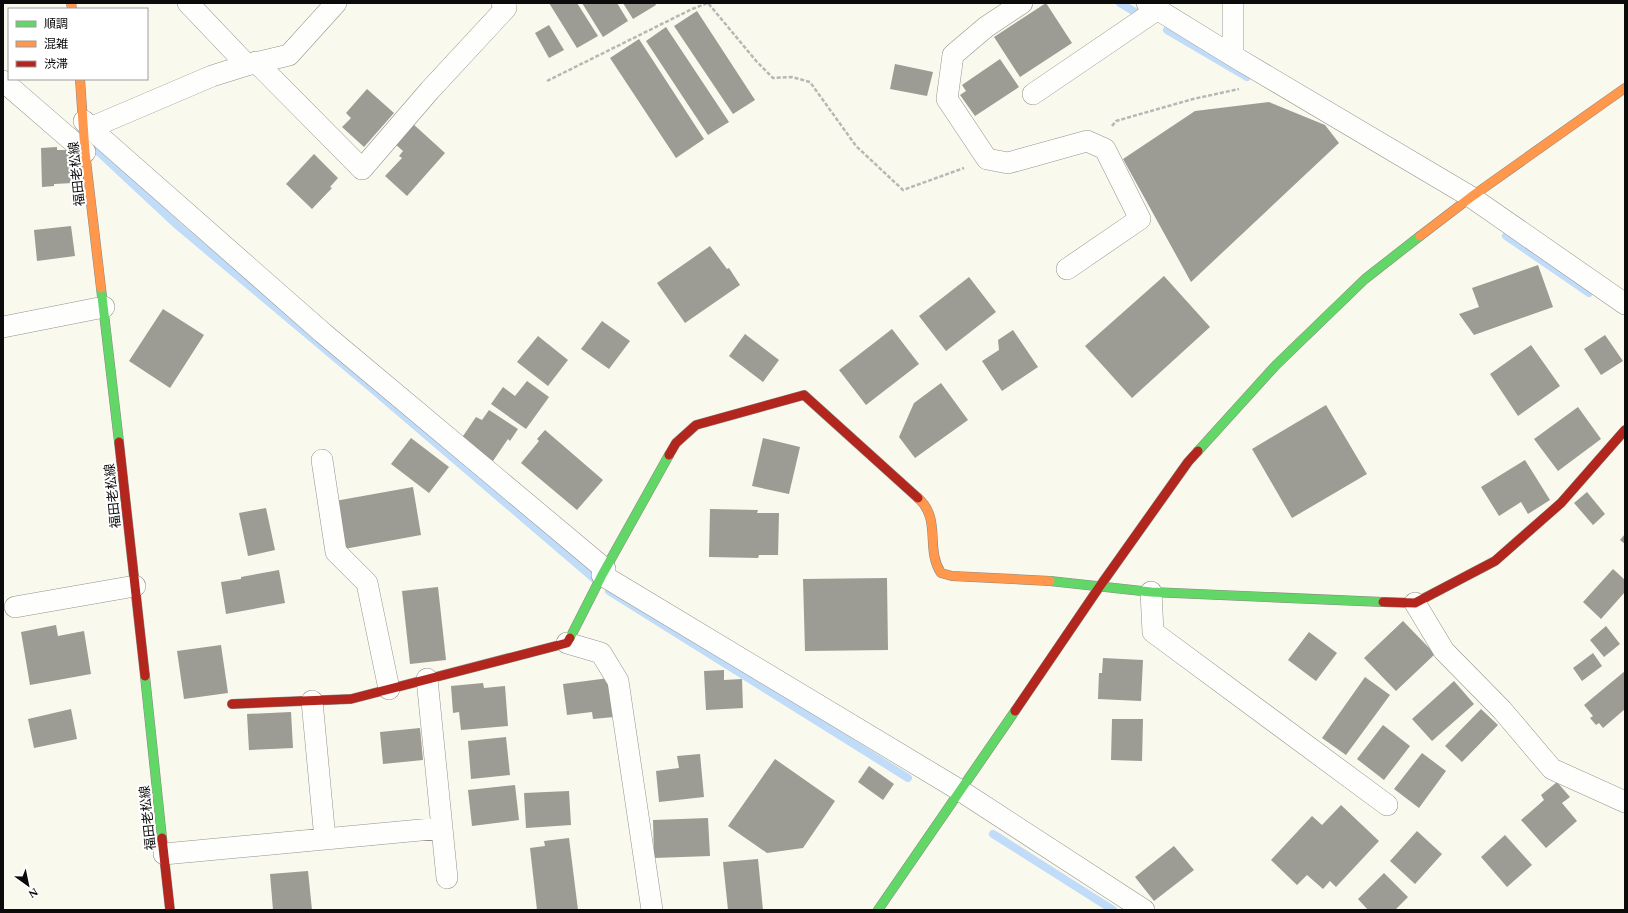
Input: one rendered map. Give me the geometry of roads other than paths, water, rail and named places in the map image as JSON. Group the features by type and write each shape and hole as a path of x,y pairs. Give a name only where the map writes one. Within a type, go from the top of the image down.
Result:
{"street":[{"path":"188,3 362,169 430,90 506,8 502,3"},
{"path":"86,135 212,76 251,64 289,55 336,3"},
{"path":"1022,3 986,27 953,55 947,99 987,159 1008,163 1087,140 1105,149 1140,219 1067,269"},
{"path":"1233,3 1233,56"},
{"path":"1032,94 1152,6 1471,198 1625,304"},
{"name":"福田老松線","path":"80,80 170,910"},
{"path":"3,81 86,135 323,333 600,578 961,791 1144,910"},
{"path":"878,910 961,791 1100,586 1188,462 1276,365 1365,279 1471,198 1625,88"},
{"path":"3,327 104,307"},
{"path":"567,642 600,578 676,443 696,425 804,395 924,504 930,513 935,564 941,573 952,576 1056,581 1151,592 1416,603 1495,561 1561,503 1625,430"},
{"path":"322,460 336,552 367,583 389,689"},
{"path":"15,607 135,586"},
{"path":"1151,592 1153,632 1387,805"},
{"path":"1416,603 1444,651 1502,710 1552,769 1625,802"},
{"path":"232,704 351,699 567,642 601,653 618,681 652,910"},
{"path":"427,679 447,878"},
{"path":"312,701 325,839"},
{"path":"164,854 442,828"}],"waterway":[{"path":"1120,3 1135,12"},
{"path":"1167,30 1247,77"},
{"path":"88,142 177,225 370,387 598,582"},
{"path":"1506,236 1589,293"},
{"path":"609,591 908,778"},
{"path":"993,834 1113,910"}]}
